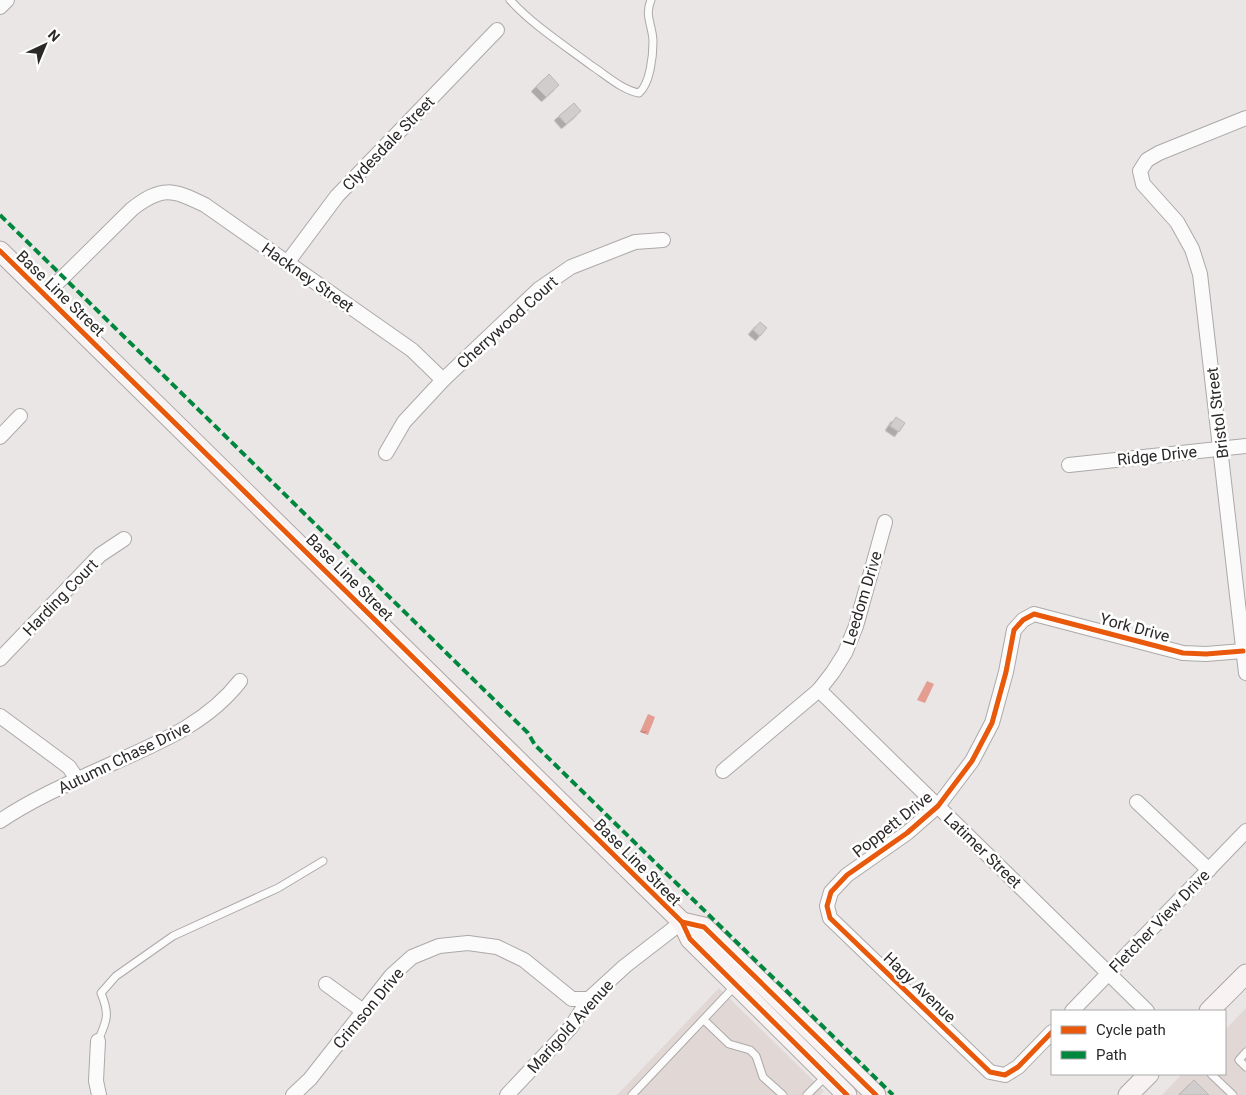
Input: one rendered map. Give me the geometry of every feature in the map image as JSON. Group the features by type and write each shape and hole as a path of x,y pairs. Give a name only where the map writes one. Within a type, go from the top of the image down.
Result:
{"main road":[{"name":"Base Line Street","path":"0,251 682,922 690,939 847,1095"},
{"name":"Base Line Street","path":"682,922 704,926 876,1095"},
{"path":"1210,1010 1246,974"},
{"path":"827,1075 830,1072 835,1072 853,1084 864,1095"},
{"path":"1128,1095 1148,1075"}],"street":[{"path":"0,7 7,0"},
{"name":"Clydesdale Street","path":"287,263 337,196 497,30"},
{"name":"Bristol Street","path":"1246,118 1159,153 1147,160 1140,171 1143,184 1177,222 1192,249 1200,274 1246,673"},
{"name":"Hackney Street","path":"46,295 132,209 147,197 164,192 184,195 205,205 412,350 443,380"},
{"name":"Cherrywood Court","path":"386,454 404,422 443,380 539,289 571,267 635,242 663,240"},
{"path":"0,437 20,416"},
{"name":"Ridge Drive","path":"1069,465 1246,446"},
{"name":"Leedom Drive","path":"723,771 819,690 845,653 856,626 886,522"},
{"name":"Harding Court","path":"0,660 100,555 124,539"},
{"name":"York Drive","path":"1023,620 1034,614 1184,653 1206,654 1243,651"},
{"name":"Poppett Drive","path":"827,906 831,892 847,875 907,833 938,806 972,761 992,723 1006,672 1014,630 1023,620"},
{"name":"Autumn Chase Drive","path":"0,821 77,780 160,742 206,716 227,697 240,681"},
{"name":"Latimer Street","path":"819,690 1146,1010"},
{"path":"0,716 69,767 77,780"},
{"path":"1137,802 1209,870"},
{"name":"Fletcher View Drive","path":"1073,1010 1246,832"},
{"name":"Hagy Avenue","path":"827,906 830,918 990,1072 1004,1075 1018,1067 1051,1033"},
{"name":"Marigold Avenue","path":"507,1095 572,1027 589,999 625,966 682,922"},
{"name":"Crimson Drive","path":"293,1095 310,1079 391,976 412,957 439,946 468,943 497,947 524,960 572,999 589,999"},
{"path":"326,984 363,1011"},
{"path":"98,1041 96,1081 99,1095"}],"lane":[{"path":"510,0 524,16 550,36 610,78 633,92 639,93 644,89 648,77 653,41 647,10 651,0"},
{"path":"98,1041 107,1021 106,1007 101,992 116,976 173,936 278,888 322,861"},
{"path":"632,1095 737,985"},
{"path":"704,1020 729,1044 750,1050 756,1056 763,1077 782,1095"},
{"path":"1246,1052 1239,1060 1246,1067"},
{"path":"807,1095 827,1075"},
{"path":"1213,1075 1234,1095"}],"shaded area":[{"path":"719,988 824,1091 820,1095 617,1095"},
{"path":"1246,1008 1246,1095 1162,1095 1181,1075 1226,1075 1226,1029"}],"water":[{"path":"927,681 934,684 925,703 917,700"},
{"path":"648,714 655,717 648,735 640,732"}],"building":[{"path":"549,74 559,85 546,97 536,87"},
{"path":"574,103 581,111 566,124 559,116"},
{"path":"760,322 767,328 760,336 753,330"},
{"path":"896,417 905,423 899,432 890,426"},
{"path":"1194,1080 1209,1095 1179,1095"}],"marked path":[{"path":"0,215 528,733 535,745 893,1095"}],"cycle path":[{"path":"0,251 682,922 690,939 847,1095"},
{"path":"1051,1033 1018,1067 1005,1075 990,1072 830,918 827,906 831,892 847,875 907,833 938,806 972,761 992,723 1006,672 1014,630 1023,620 1034,614 1183,653 1206,654 1243,651"},
{"path":"682,922 704,927 876,1095"}]}
